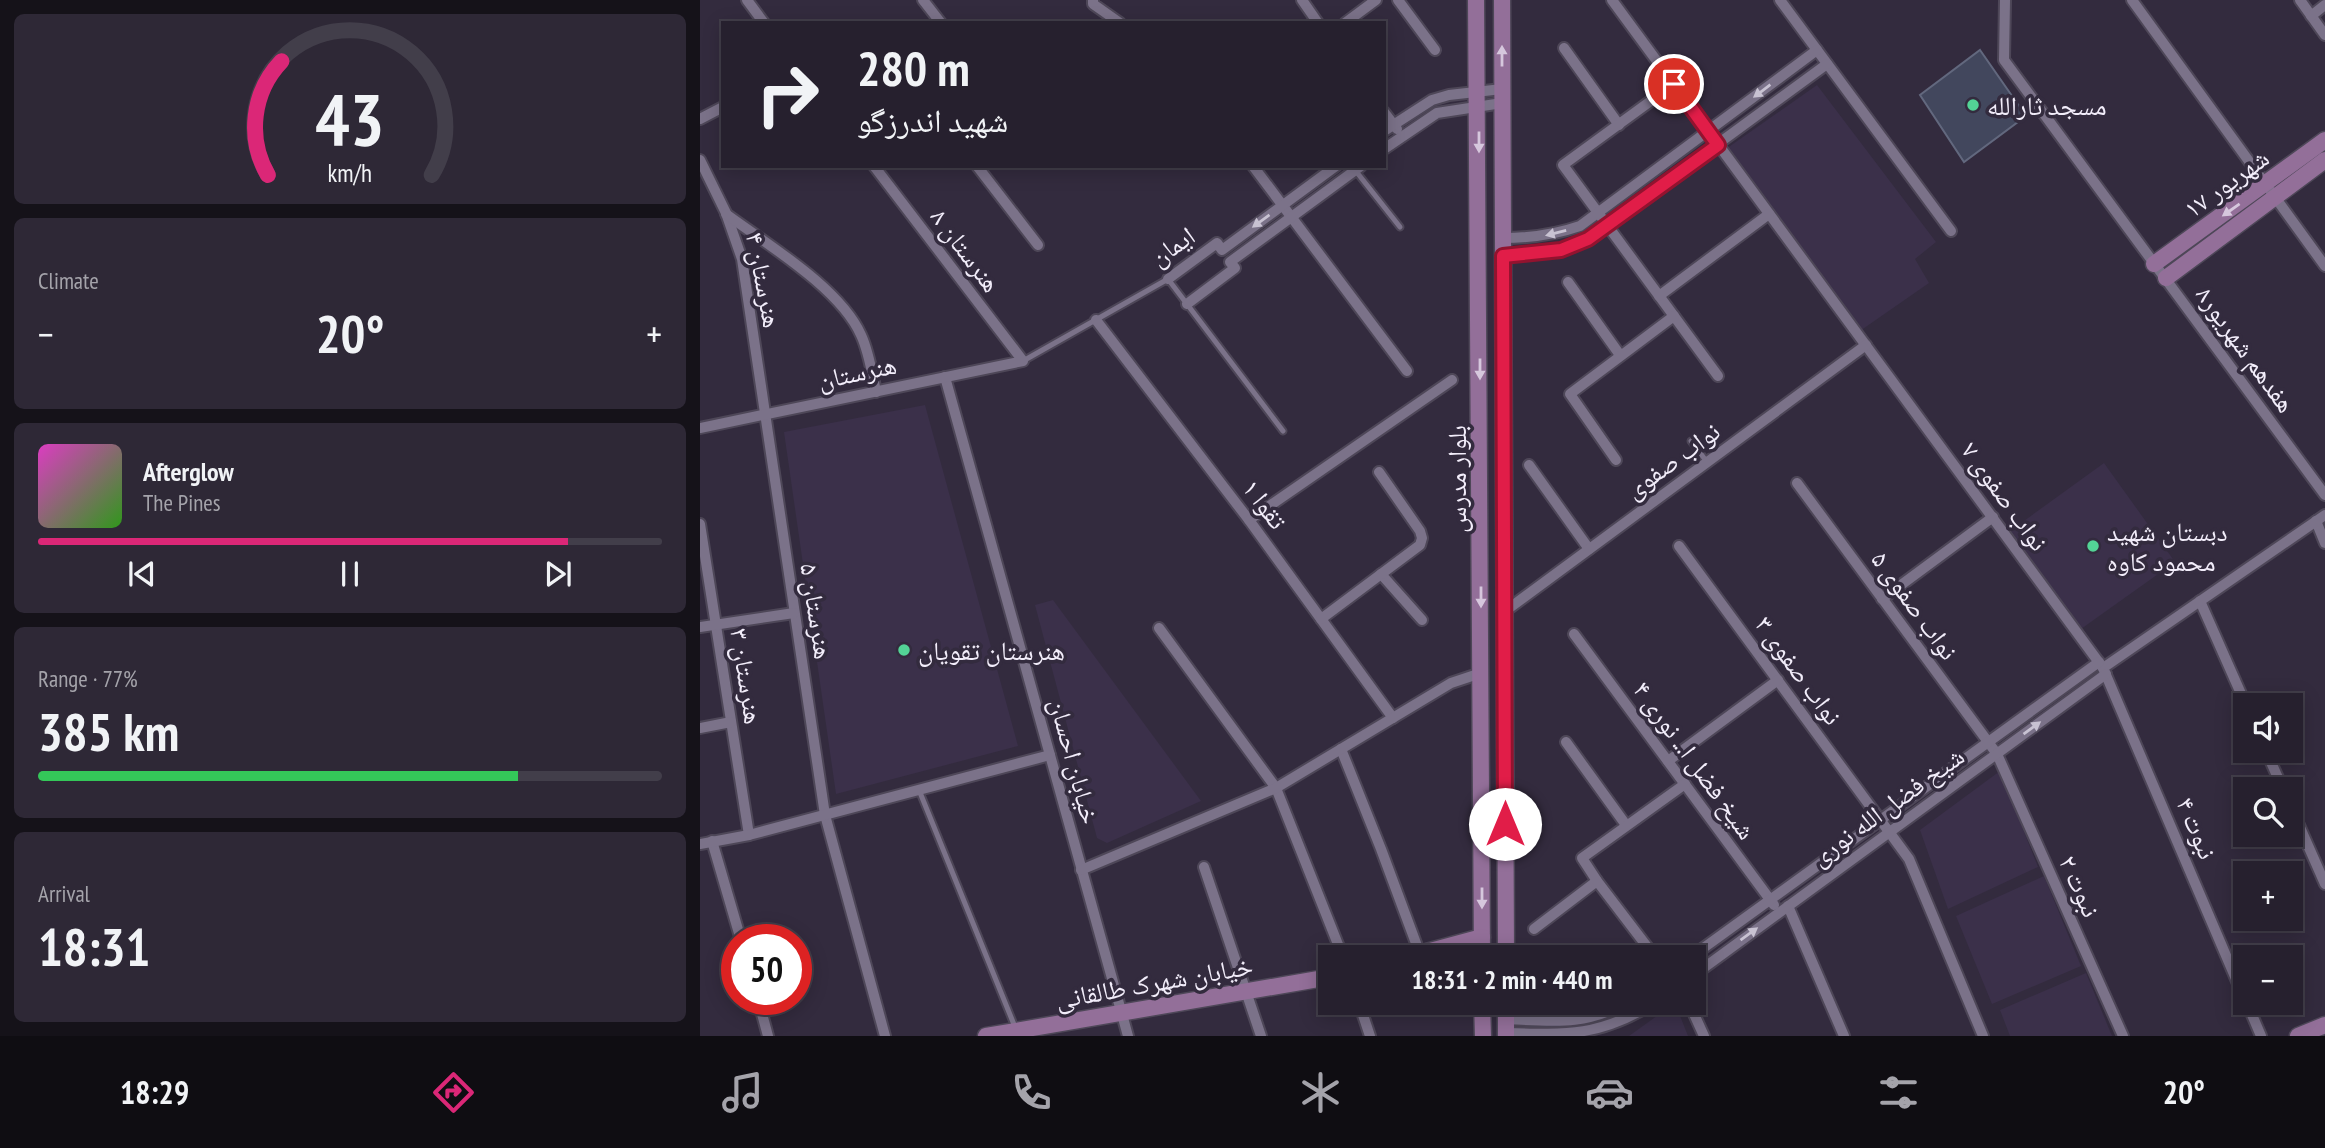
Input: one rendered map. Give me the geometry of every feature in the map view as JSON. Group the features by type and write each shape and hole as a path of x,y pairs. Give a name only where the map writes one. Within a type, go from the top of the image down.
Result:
{"main road":[{"name":"بلوار مدرس","path":"1476,0 1479,99 1482,945"},
{"name":"بلوار مدرس","path":"1502,0 1506,945"},
{"name":"۱۷ شهریور","path":"2166,278 2271,191 2325,140"},
{"name":"۱۷ شهریور","path":"2154,264 2325,160"},
{"path":"1453,945 1482,937"},
{"name":"خیابان شهرک طالقانی","path":"986,1036 1318,978"},
{"path":"1482,1015 1483,1036"},
{"path":"2298,1036 2325,1025"}],"street":[{"path":"747,0 763,21"},
{"path":"923,0 939,21"},
{"path":"1093,0 1093,4 1117,21"},
{"path":"1301,0 1317,21"},
{"path":"1348,21 1376,0"},
{"path":"1398,0 1435,50"},
{"name":"نواب صفوی ۷","path":"1612,0 2103,668"},
{"path":"1780,0 1951,231"},
{"name":"هفدهم شهریور۸","path":"2005,0 2004,60 2325,495"},
{"path":"2132,0 2325,266"},
{"path":"2300,0 2325,35"},
{"path":"2311,16 2325,5"},
{"path":"1564,48 1619,125"},
{"path":"1503,238 1555,234 1580,226 1817,50"},
{"path":"1503,256 1561,250 1588,239 1827,64"},
{"path":"1674,84 1563,165 1718,376"},
{"path":"1402,136 1389,128 1432,100 1502,96"},
{"path":"1386,148 1437,113 1479,99"},
{"path":"700,119 721,108"},
{"name":"هنرستان ۴","path":"700,160 726,213 742,258 764,415"},
{"name":"هنرستان ۸","path":"876,168 1023,361"},
{"path":"979,168 1038,245"},
{"path":"1255,168 1406,371"},
{"name":"ایمان","path":"1168,279 1217,243 1222,250 1333,168"},
{"name":"ایمان","path":"1187,304 1235,268 1230,262 1358,168"},
{"path":"726,213 827,289 847,310 862,335 876,392"},
{"path":"1659,296 1769,214"},
{"path":"1569,282 1620,355"},
{"path":"1616,460 1570,394 1674,316"},
{"name":"تقوا ۱","path":"1096,320 1249,520 1393,718"},
{"name":"نواب صفوی","path":"1504,612 1866,345"},
{"name":"هنرستان","path":"700,428 1023,361"},
{"name":"خیابان احسان","path":"945,377 1128,1036"},
{"path":"1249,520 1452,380"},
{"name":"هنرستان ۵","path":"764,415 825,815 885,1036"},
{"path":"1529,465 1589,550"},
{"path":"1321,619 1420,545 1420,531 1378,472"},
{"name":"نواب صفوی ۵","path":"1797,483 1997,754"},
{"path":"1882,599 1993,517"},
{"path":"2103,668 2320,518 2325,543"},
{"name":"هنرستان ۳","path":"700,524 749,835"},
{"name":"نواب صفوی ۳","path":"1679,546 1909,859 1983,1036"},
{"path":"1381,574 1422,620"},
{"path":"2200,601 2241,693"},
{"path":"700,627 794,613"},
{"path":"1159,628 1276,788 1338,945"},
{"name":"شیخ فضل ا... نوری ۴","path":"1574,634 1771,901 1784,909 1844,1036"},
{"name":"شیخ فضل الله نوری","path":"1706,946 1988,743 2103,668"},
{"name":"شیخ فضل الله نوری","path":"1706,966 1997,754 2103,668"},
{"name":"نبوت ۴","path":"2103,668 2233,971"},
{"path":"1081,870 1276,788 1451,682 1481,673"},
{"path":"1668,761 1778,680"},
{"path":"700,728 731,722"},
{"path":"1566,742 1626,825"},
{"path":"1341,750 1381,849 1411,945"},
{"name":"نبوت ۲","path":"1997,754 2123,1036"},
{"path":"700,844 749,835 1050,755"},
{"path":"1646,945 1582,858 1685,784"},
{"path":"2303,834 2325,884"},
{"path":"712,842 736,924"},
{"path":"1204,867 1261,1036"},
{"path":"1534,929 1597,881"},
{"path":"762,1015 768,1036"},
{"path":"1363,1015 1370,1036"},
{"path":"1506,1023 1573,1021 1600,1015"},
{"path":"1506,1023 1575,1036 1610,1028 1633,1015"},
{"path":"1694,1015 1704,1036"},
{"name":"نبوت ۴","path":"2252,1015 2261,1036"}],"lane":[{"path":"1358,168 1400,227"},
{"path":"1222,250 1230,262"},
{"name":"ایمان","path":"1023,361 1168,279"},
{"path":"1168,279 1283,431"},
{"path":"1691,441 1707,462"},
{"path":"919,790 1016,1031"}],"shaded area":[{"path":"1817,85 1936,242 1915,259 1929,283 1857,333 1723,151"},
{"name":"هنرستان تقویان","path":"925,405 1018,746 836,794 784,432"},
{"name":"دبستان شهید محمود کاوه","path":"2104,463 2175,562 2081,629 2010,531"},
{"path":"1053,600 1201,801 1107,843 1097,838 1035,605"},
{"path":"2000,771 2038,867 1948,909 1920,830"},
{"path":"2044,876 2081,966 1992,1004 1956,916"},
{"path":"2086,973 2112,1036 2010,1036 2000,1010"},
{"path":"1658,1015 1680,1015 1688,1036 1629,1036"}],"building":[{"name":"مسجد ثارالله","path":"1980,50 2026,116 1964,162 1920,95"}],"place":[{"name":"مسجد ثارالله","path":"1973,105"},
{"name":"دبستان شهید محمود کاوه","path":"2093,546"},
{"name":"هنرستان تقویان","path":"904,650"}],"route":[{"path":"1505,824 1503,256 1561,250 1588,239 1718,145 1674,84"}]}
